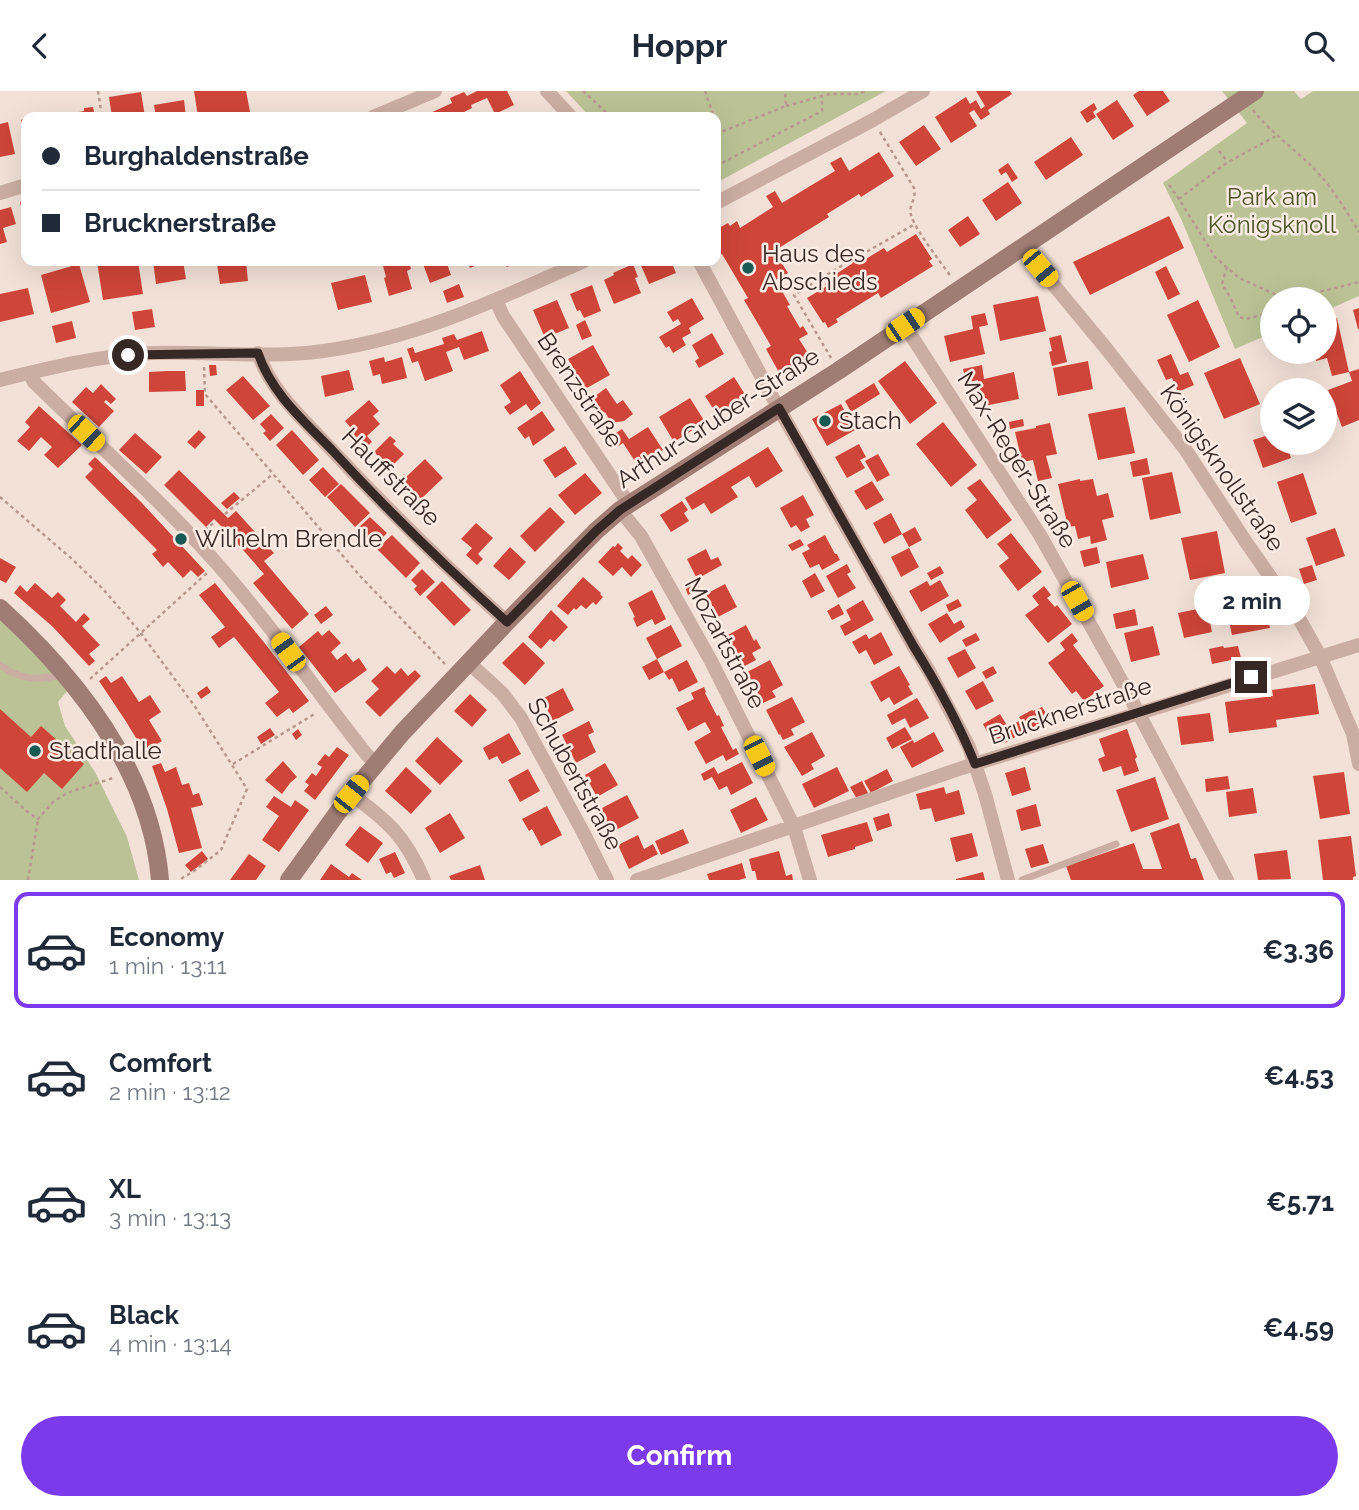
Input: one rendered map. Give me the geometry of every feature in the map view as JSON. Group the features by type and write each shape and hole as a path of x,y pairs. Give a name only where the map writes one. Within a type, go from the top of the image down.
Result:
{"street":[{"path":"385,112 435,91"},
{"path":"547,91 566,112"},
{"path":"721,200 923,91"},
{"name":"Arthur-Gruber-Straße","path":"289,880 351,794 402,733 596,531 625,507 838,370 1250,95"},
{"path":"0,193 21,187"},
{"name":"Königsknollstraße","path":"1023,248 1185,449 1297,615 1320,656 1356,738 1359,764"},
{"path":"0,379 128,355 287,354 351,347 416,330 496,300 573,266"},
{"path":"702,266 779,408 929,671 968,747 985,794 1008,880"},
{"name":"Brenzstraße","path":"496,300 503,316 625,507"},
{"name":"Max-Reger-Straße","path":"905,325 1040,535 1114,667 1227,880"},
{"name":"Hauffstraße","path":"258,353 271,382 287,403 382,502 507,622"},
{"path":"29,373 34,382 168,511 217,563 275,634 328,706 376,763"},
{"name":"Mozartstraße","path":"625,507 711,661 794,827 810,880"},
{"path":"0,608 78,690 117,746 130,772 150,828 160,880"},
{"name":"Brucknerstraße","path":"637,880 975,764 1359,645"},
{"name":"Schubertstraße","path":"470,663 502,694 521,718 607,880"},
{"path":"351,794 397,832 413,855 424,880"}],"lane":[{"path":"0,665 28,679 65,675"},
{"path":"1022,880 1116,844"}],"path":[{"path":"97,91 101,112"},
{"path":"583,91 606,112"},
{"path":"705,91 712,112"},
{"path":"785,91 786,106"},
{"path":"721,131 786,106 830,93 858,94 866,91"},
{"path":"1250,95 1263,122 1316,170 1359,232"},
{"path":"721,163 822,111 822,96"},
{"path":"873,120 915,188 916,193 910,206 915,224 960,289"},
{"path":"1179,199 1228,162 1276,135"},
{"path":"1219,151 1228,162"},
{"path":"1169,185 1215,257 1238,278 1260,289"},
{"path":"861,255 915,224"},
{"path":"838,370 793,295 851,260"},
{"path":"1227,267 1222,284 1239,317 1246,319 1260,315"},
{"path":"1337,288 1359,282"},
{"path":"204,353 205,394 360,576 457,676"},
{"path":"225,514 273,474"},
{"path":"0,497 103,589 140,632 196,708 247,789 221,850 179,880"},
{"path":"78,690 217,563"},
{"path":"233,764 328,706"},
{"path":"28,880 37,819 53,802 67,793 130,772"},
{"path":"0,787 37,819"}],"green space":[{"path":"566,91 886,91 721,180 721,112 585,112"},
{"name":"Park am Königsknoll","path":"1222,91 1294,91 1301,99 1313,91 1359,91 1359,296 1337,306 1337,287 1260,287 1260,338 1235,349 1182,221 1163,183 1247,123"},
{"path":"0,618 69,689 58,702 65,726 95,772 127,837 139,880 0,880"}],"building":[{"path":"194,91 246,91 250,112 197,112"},
{"path":"477,91 507,91 514,105 494,112 487,98 471,105 472,108 464,112 432,112 452,103 450,98 464,92 467,96"},
{"path":"976,91 1010,91 1012,94 988,110 990,114 981,120 974,110 969,113 977,126 951,143 935,117 966,97 970,104 976,100 981,109 985,106"},
{"path":"1139,91 1163,91 1170,101 1147,116 1133,95"},
{"path":"141,92 144,112 111,112 109,97"},
{"path":"184,100 185,112 155,112 154,105"},
{"path":"1117,100 1134,126 1113,140 1096,114"},
{"path":"1094,103 1097,109 1093,112 1096,117 1087,123 1080,112"},
{"path":"93,107 94,112 79,112 84,111 84,108"},
{"path":"8,122 15,154 0,157 0,124"},
{"path":"924,125 941,149 916,166 899,142"},
{"path":"1071,137 1083,155 1046,180 1034,162"},
{"path":"879,152 894,176 827,214 829,217 774,251 788,273 774,283 777,288 779,286 790,305 787,306 800,328 803,326 808,334 799,339 811,358 781,376 766,349 771,346 744,300 748,298 721,254 721,227 728,223 730,226 737,221 740,228 773,207 766,196 775,191 782,203 835,171 830,163 841,157 849,171"},
{"path":"1008,163 1018,178 1012,182 1006,172 1001,175 998,170"},
{"path":"1008,182 1022,203 996,221 982,200"},
{"path":"11,207 16,224 3,228 7,242 0,244 0,210"},
{"path":"968,216 980,234 960,247 948,230"},
{"path":"1169,216 1184,248 1090,295 1073,262"},
{"path":"916,234 932,259 929,261 933,266 881,298 878,293 836,319 838,322 828,328 807,298 827,286 825,284 834,278 833,276 853,263 848,254 857,249 864,260 884,248 887,252"},
{"path":"80,266 90,302 51,313 41,275"},
{"path":"98,266 139,266 143,294 103,300"},
{"path":"154,266 184,266 186,279 156,284"},
{"path":"217,266 246,266 248,281 220,284"},
{"path":"383,266 410,266 411,269 407,271 412,289 389,296 384,278"},
{"path":"424,266 448,266 451,275 430,283"},
{"path":"634,266 641,293 614,304 604,280 614,275 613,273"},
{"path":"641,266 673,266 676,273 649,284"},
{"path":"1166,266 1180,294 1168,300 1155,272"},
{"path":"365,275 372,302 338,310 331,283"},
{"path":"459,284 464,297 447,303 443,291"},
{"path":"592,285 601,311 584,318 580,310 577,311 570,294"},
{"path":"28,288 34,314 0,322 0,294"},
{"path":"1038,296 1046,331 1000,341 993,305"},
{"path":"692,298 704,319 689,328 691,333 682,338 686,345 673,353 659,337 681,324 678,319 673,322 667,312"},
{"path":"557,300 569,328 545,338 533,310"},
{"path":"1198,300 1220,347 1189,362 1167,315"},
{"path":"1359,308 1359,329 1358,329 1353,310"},
{"path":"152,309 155,327 135,330 132,312"},
{"path":"985,313 988,325 979,327 985,354 950,362 944,336 973,329 971,316"},
{"path":"1337,318 1349,372 1332,376 1329,364 1337,364"},
{"path":"585,320 592,336 582,340 576,325"},
{"path":"72,321 76,338 56,343 52,326"},
{"path":"482,331 489,351 464,360 459,347 446,352 453,371 425,381 418,361 412,363 407,349 413,347 415,353 444,344 442,338 454,334 457,340"},
{"path":"712,333 724,354 699,368 695,361 699,358 692,345"},
{"path":"1061,335 1067,362 1052,366 1049,338"},
{"path":"593,345 610,375 585,389 568,359"},
{"path":"1171,354 1180,375 1188,372 1194,385 1178,392 1172,378 1166,380 1157,360"},
{"path":"384,357 385,362 402,357 407,378 382,384 380,374 373,376 369,361"},
{"path":"1240,358 1260,404 1224,419 1204,373"},
{"path":"905,361 937,403 910,424 878,381"},
{"path":"1088,361 1093,389 1058,396 1053,368"},
{"path":"209,365 216,365 217,375 210,376"},
{"path":"982,365 984,379 1014,372 1019,399 984,406 978,380 966,383 963,369"},
{"path":"1359,369 1359,420 1342,427 1337,414 1337,387 1352,381 1349,372"},
{"path":"349,370 354,390 325,397 321,376"},
{"path":"185,371 186,391 149,392 149,372"},
{"path":"520,371 541,403 531,411 526,404 510,415 504,407 511,402 500,385"},
{"path":"243,376 270,406 253,420 226,390"},
{"path":"734,377 746,396 717,415 705,396"},
{"path":"874,383 880,394 851,412 845,401"},
{"path":"101,384 116,399 111,404 106,400 104,402 114,411 99,427 72,402 86,387 93,393"},
{"path":"606,388 617,404 623,400 633,414 624,421 611,423 605,412 602,415 591,399"},
{"path":"196,390 204,390 204,406 196,406"},
{"path":"690,398 705,422 674,442 659,417"},
{"path":"369,400 379,411 373,416 380,424 367,436 372,442 362,451 350,438 355,433 345,421"},
{"path":"841,404 855,430 827,446 812,419"},
{"path":"39,406 82,445 58,468 44,455 52,447 41,437 29,451 17,441 30,427 25,422"},
{"path":"1125,407 1135,453 1098,460 1088,414"},
{"path":"542,411 555,430 533,446 529,436 525,439 517,428"},
{"path":"271,414 284,428 270,441 260,424"},
{"path":"1023,419 1024,426 1010,429 1009,422"},
{"path":"943,422 977,465 951,487 916,444"},
{"path":"1050,423 1057,454 1046,456 1052,478 1038,481 1033,460 1022,462 1015,432"},
{"path":"648,427 663,450 638,466 623,443 617,447 610,437 622,429 629,439"},
{"path":"199,430 206,437 195,449 187,442"},
{"path":"292,430 319,460 303,475 276,445"},
{"path":"135,433 162,457 146,474 119,450"},
{"path":"390,436 396,441 393,444 404,454 390,468 374,452"},
{"path":"1260,438 1260,455 1290,455 1291,458 1263,468 1253,440"},
{"path":"859,444 866,457 860,460 865,468 847,478 835,457"},
{"path":"565,446 577,464 555,478 543,460"},
{"path":"768,447 783,471 756,488 749,476 731,487 738,497 711,514 704,503 692,510 685,498"},
{"path":"878,454 890,475 877,482 865,461"},
{"path":"95,457 205,571 198,577 191,570 183,578 168,562 163,567 152,554 157,550 85,477 93,469 88,464"},
{"path":"1147,458 1150,474 1133,477 1130,462"},
{"path":"425,459 443,478 421,499 415,492 411,496 396,481 404,474 406,477"},
{"path":"323,467 339,484 325,497 309,480"},
{"path":"179,470 228,518 236,511 274,553 264,561 309,614 292,629 253,583 264,574 230,535 214,519 206,527 164,485"},
{"path":"1172,472 1181,513 1150,520 1142,478"},
{"path":"585,473 602,493 575,515 558,495"},
{"path":"1303,473 1317,514 1291,523 1277,482"},
{"path":"980,479 1012,520 987,539 965,510 977,500 967,488"},
{"path":"1093,479 1097,496 1108,493 1114,517 1102,520 1107,540 1091,544 1090,536 1078,539 1075,526 1068,527 1058,484"},
{"path":"872,481 884,500 866,510 854,491"},
{"path":"341,484 370,513 355,527 327,497"},
{"path":"234,492 240,498 227,509 221,503"},
{"path":"803,495 814,515 806,519 810,527 801,532 796,525 791,528 780,508"},
{"path":"682,501 688,510 684,513 689,521 671,532 660,515"},
{"path":"550,507 565,522 535,552 520,536"},
{"path":"891,513 902,534 884,544 873,523"},
{"path":"370,517 387,533 373,547 358,528"},
{"path":"476,523 493,538 478,554 483,559 477,565 466,555 472,548 461,539"},
{"path":"915,527 922,540 909,547 902,534"},
{"path":"1335,528 1345,556 1316,566 1306,538"},
{"path":"1217,531 1225,573 1190,580 1181,538"},
{"path":"1011,533 1042,572 1018,591 999,566 1009,558 997,544"},
{"path":"392,535 420,563 406,578 377,549"},
{"path":"825,535 840,560 822,570 819,564 810,568 802,553 810,549 807,545"},
{"path":"800,539 804,545 792,551 788,545"},
{"path":"618,543 623,548 620,551 628,559 632,555 642,565 631,577 622,567 613,576 598,562"},
{"path":"510,547 526,562 509,580 493,566"},
{"path":"1097,547 1100,563 1084,567 1080,551"},
{"path":"909,548 919,567 901,577 891,557"},
{"path":"706,549 711,560 718,557 722,565 697,579 687,559"},
{"path":"1143,554 1149,579 1111,588 1106,562"},
{"path":"0,558 16,567 6,583 0,580"},
{"path":"847,564 851,572 847,574 856,588 838,598 826,576"},
{"path":"1312,565 1317,580 1304,584 1299,569"},
{"path":"940,566 944,573 931,580 927,573"},
{"path":"422,569 435,582 420,596 414,589 417,586 411,580"},
{"path":"815,573 825,591 811,598 802,581"},
{"path":"583,577 603,597 596,605 593,602 586,609 581,605 568,615 557,606"},
{"path":"1243,579 1247,593 1262,590 1270,628 1232,635 1224,598 1233,596 1231,582"},
{"path":"940,580 949,596 921,612 909,591 927,581 930,586"},
{"path":"442,581 471,610 454,626 426,597"},
{"path":"696,582 700,589 688,595 685,587"},
{"path":"35,583 52,598 58,592 66,600 60,606 76,622 84,613 90,619 82,626 100,645 89,654 95,661 89,666 53,627 14,593 20,585 27,592"},
{"path":"215,583 309,701 293,713 289,708 277,717 265,703 279,692 234,637 219,648 211,637 225,627 199,595"},
{"path":"725,584 737,607 718,617 706,594"},
{"path":"1044,586 1051,595 1047,598 1055,607 1057,605 1072,624 1048,643 1025,615 1039,605 1032,596"},
{"path":"652,590 666,619 655,625 652,619 637,627 628,603"},
{"path":"958,599 962,606 949,612 946,605"},
{"path":"863,600 874,620 845,636 840,626 851,620 846,610"},
{"path":"839,604 844,614 832,620 827,611"},
{"path":"326,606 333,615 321,624 314,615"},
{"path":"1207,607 1212,632 1184,638 1178,613"},
{"path":"1135,609 1138,625 1116,629 1113,614"},
{"path":"551,610 568,627 554,642 550,639 541,649 528,637"},
{"path":"947,613 954,624 961,620 965,627 940,643 928,624"},
{"path":"671,625 682,646 657,659 646,638"},
{"path":"746,625 761,648 752,653 756,660 741,668 737,661 740,660 726,636"},
{"path":"1153,626 1160,655 1131,662 1124,633"},
{"path":"329,630 341,643 331,652 337,660 346,653 353,662 359,658 367,670 335,693 299,647 318,631 322,636"},
{"path":"881,632 893,655 874,665 866,650 859,654 852,642 866,634 869,639"},
{"path":"976,633 980,640 966,647 962,640"},
{"path":"1072,633 1078,641 1073,645 1104,686 1084,701 1076,691 1072,694 1048,663 1065,650 1060,643"},
{"path":"523,642 545,663 525,685 502,663"},
{"path":"1238,646 1241,658 1212,664 1209,649"},
{"path":"965,649 976,668 958,678 947,658"},
{"path":"657,659 664,672 649,680 642,667"},
{"path":"687,660 698,682 679,692 672,678 669,680 664,672"},
{"path":"770,660 783,685 772,691 776,697 763,703 747,672"},
{"path":"387,666 395,674 401,668 408,676 415,670 421,676 380,717 365,702 379,689 371,681"},
{"path":"899,666 913,694 894,705 889,697 881,702 870,682"},
{"path":"993,666 997,673 986,679 982,672"},
{"path":"106,676 111,683 122,676 139,702 150,695 161,712 149,720 162,741 152,747 156,755 149,759 99,681"},
{"path":"983,681 994,701 976,710 965,691"},
{"path":"1315,684 1319,714 1276,720 1277,727 1229,733 1225,702 1273,696 1272,690"},
{"path":"207,686 211,692 201,699 197,693"},
{"path":"704,687 733,750 736,748 739,754 726,761 723,755 706,764 694,742 711,732 705,722 688,731 676,708 694,699 691,693"},
{"path":"563,688 574,710 553,721 542,699"},
{"path":"470,694 487,710 472,727 454,711"},
{"path":"792,697 805,722 791,729 794,735 783,740 766,710"},
{"path":"917,698 929,718 910,728 905,718 892,725 887,715"},
{"path":"1042,707 1049,718 1005,743 1003,739 994,744 983,724 1000,714 1008,727 1021,720 1019,717"},
{"name":"Stadthalle","path":"0,709 31,737 41,726 84,764 62,789 44,773 27,792 0,768"},
{"path":"1210,713 1214,741 1181,745 1177,717"},
{"path":"589,721 594,732 588,735 596,752 576,763 562,735"},
{"path":"905,727 912,739 892,749 886,738"},
{"path":"270,728 275,735 261,744 257,737"},
{"path":"298,729 302,735 296,740 292,734"},
{"path":"1127,729 1139,771 1124,776 1121,766 1103,772 1098,759 1105,756 1099,739"},
{"path":"812,732 825,756 811,764 814,769 802,776 784,747"},
{"path":"934,732 944,751 912,768 900,747"},
{"path":"509,733 521,754 502,764 497,756 489,760 483,748"},
{"path":"437,737 463,761 440,785 415,761"},
{"path":"337,747 349,755 315,800 304,791 309,785 305,782 312,773 316,776 322,767 317,764 325,754 329,757"},
{"path":"283,761 297,777 282,794 265,780"},
{"path":"742,762 753,783 731,795 727,786 719,790 712,777 704,781 701,774 714,767 718,774"},
{"path":"161,763 165,772 176,767 182,785 189,783 193,795 199,793 203,805 191,808 202,848 179,853 152,766"},
{"path":"605,763 618,785 597,797 585,775"},
{"path":"406,767 432,791 411,814 385,791"},
{"path":"837,767 849,791 814,808 802,784"},
{"path":"1025,767 1031,790 1012,796 1005,773"},
{"path":"528,769 540,791 520,802 508,780"},
{"path":"887,769 893,781 871,793 864,781"},
{"path":"1344,772 1350,814 1320,819 1313,776"},
{"path":"1228,776 1230,789 1206,792 1205,779"},
{"path":"1155,777 1169,819 1131,832 1116,790"},
{"path":"862,781 868,793 857,799 850,787"},
{"path":"944,787 946,794 959,790 965,814 935,822 931,808 920,810 916,794"},
{"path":"1253,788 1257,813 1229,817 1226,792"},
{"path":"627,795 639,818 612,832 600,809"},
{"path":"274,796 291,807 295,800 309,810 279,852 262,840 279,816 266,807"},
{"path":"756,797 768,820 741,833 730,810"},
{"path":"1036,804 1041,826 1021,831 1016,810"},
{"path":"547,806 562,835 541,846 532,829 529,831 522,819"},
{"path":"450,813 465,838 440,853 425,828"},
{"path":"889,813 892,826 877,831 873,818"},
{"path":"867,822 873,841 828,857 821,835"},
{"path":"1179,823 1191,859 1196,858 1204,880 1071,880 1066,866 1134,843 1143,869 1162,869 1150,833"},
{"path":"360,826 383,843 368,863 345,845"},
{"path":"683,829 689,843 661,855 655,841"},
{"path":"972,833 978,856 956,862 950,838"},
{"path":"638,835 644,849 653,844 658,854 629,869 618,845"},
{"path":"1351,836 1356,876 1353,880 1323,880 1318,840"},
{"path":"1043,844 1049,863 1031,868 1025,849"},
{"path":"1287,850 1291,879 1258,880 1254,854"},
{"path":"202,851 208,859 191,872 185,865"},
{"path":"779,851 786,876 792,874 793,880 757,880 749,859"},
{"path":"395,852 405,873 394,878 391,872 386,874 379,859"},
{"path":"249,854 266,866 256,880 230,880"},
{"path":"742,863 746,878 709,880 707,874"},
{"path":"331,864 349,877 352,873 362,880 320,880"},
{"path":"480,865 485,880 451,880 449,876"},
{"path":"983,872 985,880 956,880 956,879"}],"place":[{"name":"Haus des Abschieds","path":"748,268"},
{"name":"Stach","path":"825,421"},
{"name":"Wilhelm Brendle","path":"181,539"},
{"name":"Stadthalle","path":"35,751"}],"route":[{"path":"128,355 258,353 271,382 287,403 347,467 507,622 620,510 779,408 929,671 975,764 1251,677"}]}
